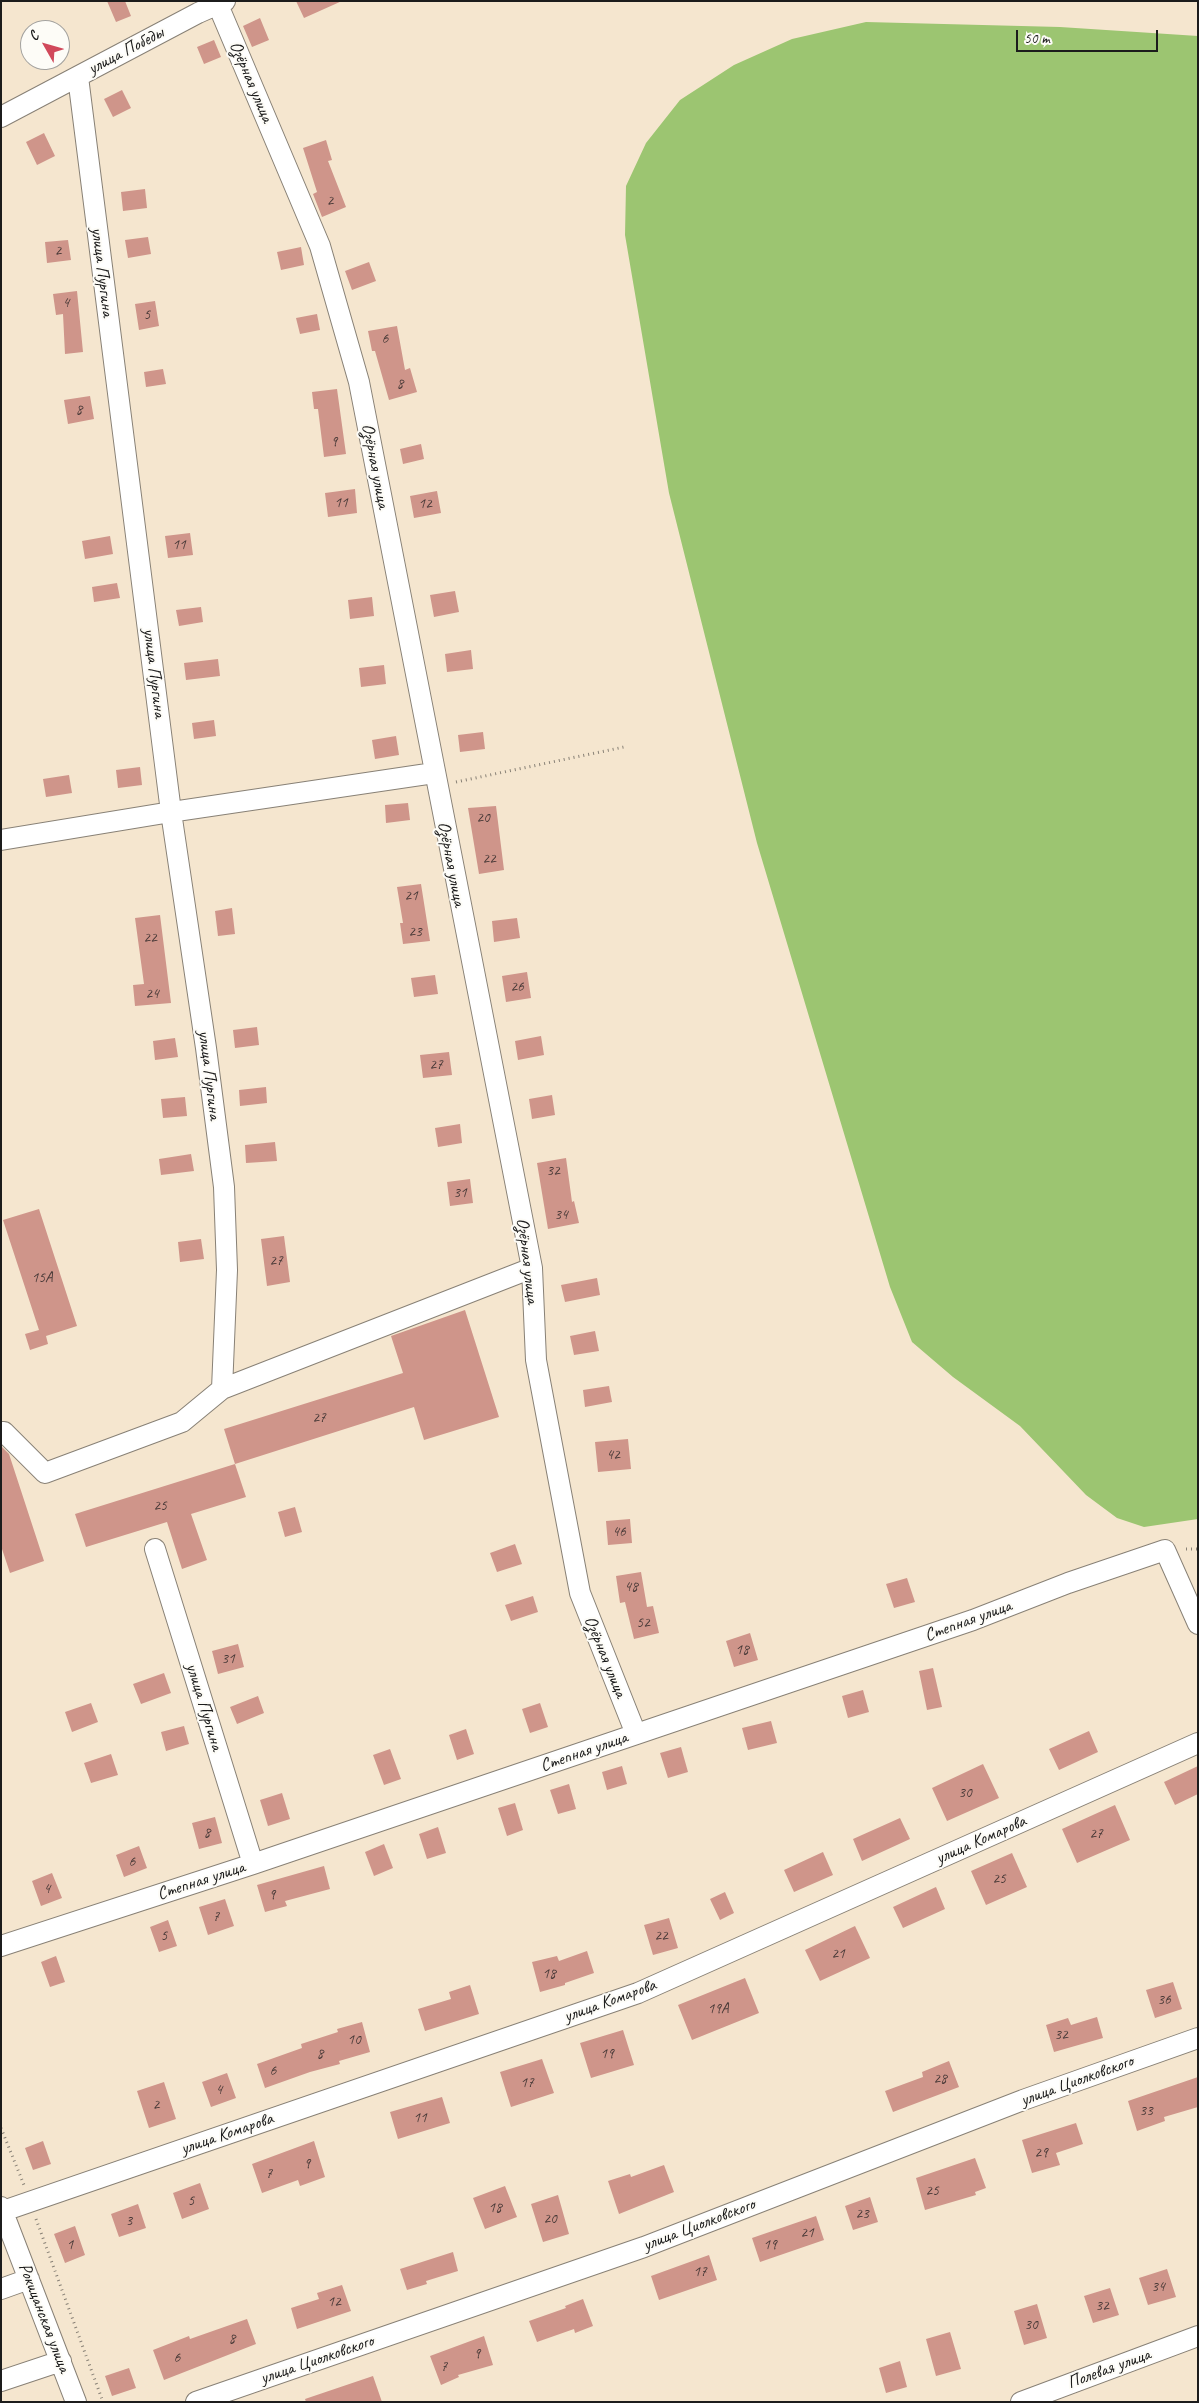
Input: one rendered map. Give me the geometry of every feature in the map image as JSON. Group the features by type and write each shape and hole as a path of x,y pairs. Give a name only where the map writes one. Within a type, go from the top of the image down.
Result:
{"street":[{"name":"улица Победы","path":"1,117 78,77 195,7 222,3"},
{"name":"Озёрная улица","path":"222,3 320,246 359,382 435,780 532,1268 536,1360 580,1593 636,1734"},
{"name":"улица Пургина","path":"78,77 171,812 206,1048 224,1187 227,1270 222,1389"},
{"path":"1,840 171,812 435,780"},
{"path":"1,1432 4,1432 45,1473 182,1422 222,1389 532,1268"},
{"name":"улица Пургина","path":"155,1549 253,1864"},
{"name":"Степная улица","path":"1,1946 253,1864 973,1620 1068,1583 1165,1550 1198,1624"},
{"name":"улица Комарова","path":"2,2209 30,2202 638,1993 1198,1743"},
{"name":"улица Циолковского","path":"196,2402 644,2247 1023,2100 1198,2038"},
{"name":"Рокицанская улица","path":"2,2209 76,2402"},
{"path":"1,2289 29,2279"},
{"name":"Полевая улица","path":"1021,2402 1198,2336"},
{"path":"1,2381 60,2361"}],"path":[{"path":"435,780 624,746"},
{"path":"1,2128 103,2402"}],"green space":[{"path":"866,22 1060,27 1198,36 1198,1519 1144,1527 1117,1518 1086,1495 1020,1426 953,1377 912,1342 890,1287 757,843 669,493 625,235 626,186 646,143 680,100 734,65 792,39"}],"building":[{"path":"107,1 125,1 131,16 116,22"},
{"path":"296,1 342,1 304,18"},
{"path":"260,18 269,40 252,47 243,26"},
{"path":"214,40 221,57 204,64 197,47"},
{"path":"122,90 131,108 113,117 104,99"},
{"path":"44,133 55,156 37,165 26,142"},
{"path":"326,140 332,160 328,161 346,207 322,217 313,194 317,192 303,148"},
{"path":"145,189 147,208 123,211 121,192"},
{"path":"148,237 151,254 128,258 125,240"},
{"path":"68,240 71,260 47,263 45,242"},
{"path":"301,247 304,265 281,270 277,252"},
{"path":"369,262 376,281 352,290 345,271"},
{"path":"77,291 83,352 65,354 63,314 56,315 53,294"},
{"path":"155,301 159,326 139,330 135,304"},
{"path":"317,314 320,330 300,334 296,318"},
{"path":"397,326 405,370 410,368 417,392 389,400 375,351 372,351 368,331"},
{"path":"163,369 166,384 146,387 144,372"},
{"path":"337,389 346,454 324,457 318,409 314,409 312,392"},
{"path":"90,396 94,419 68,424 64,400"},
{"path":"421,444 424,459 403,464 400,449"},
{"path":"355,489 357,513 328,517 325,493"},
{"path":"437,491 441,513 414,518 410,496"},
{"path":"190,533 193,555 168,558 165,536"},
{"path":"110,536 113,554 85,559 82,541"},
{"path":"117,583 120,598 94,602 92,587"},
{"path":"455,591 459,612 434,617 430,595"},
{"path":"372,597 374,616 350,619 348,600"},
{"path":"201,607 203,622 179,626 176,610"},
{"path":"471,650 473,669 447,672 445,654"},
{"path":"218,659 220,676 186,680 184,663"},
{"path":"384,665 386,684 361,687 359,668"},
{"path":"214,720 216,736 194,739 192,723"},
{"path":"483,732 485,749 460,752 458,735"},
{"path":"396,736 399,755 375,759 372,740"},
{"path":"140,767 142,785 118,788 116,770"},
{"path":"69,775 72,793 46,797 43,779"},
{"path":"408,803 410,820 386,823 385,805"},
{"path":"496,806 504,870 479,874 468,808"},
{"path":"421,884 430,941 403,944 400,923 403,923 397,887"},
{"path":"232,908 235,934 218,936 215,911"},
{"path":"160,915 171,1003 135,1006 133,985 144,984 135,918"},
{"path":"517,918 520,938 494,942 492,921"},
{"path":"527,972 531,998 506,1002 502,976"},
{"path":"435,975 438,994 414,997 411,978"},
{"path":"257,1027 259,1045 235,1048 233,1030"},
{"path":"541,1036 544,1055 518,1060 515,1041"},
{"path":"175,1038 178,1057 155,1060 153,1041"},
{"path":"449,1052 452,1075 423,1078 420,1055"},
{"path":"266,1087 267,1103 240,1106 239,1090"},
{"path":"552,1095 555,1115 532,1119 529,1099"},
{"path":"185,1097 187,1116 163,1118 161,1099"},
{"path":"460,1124 462,1143 438,1147 435,1128"},
{"path":"275,1142 277,1161 246,1163 245,1145"},
{"path":"191,1154 194,1171 161,1175 159,1159"},
{"path":"566,1158 572,1202 574,1201 579,1223 548,1229 537,1163"},
{"path":"470,1179 473,1203 450,1206 447,1182"},
{"path":"39,1209 77,1326 46,1336 48,1344 30,1350 25,1334 39,1330 3,1220"},
{"path":"284,1236 290,1282 267,1286 261,1239"},
{"path":"201,1239 204,1259 180,1262 178,1242"},
{"path":"597,1278 600,1295 565,1302 561,1285"},
{"path":"465,1310 499,1417 424,1440 414,1407 235,1464 224,1429 403,1373 391,1336"},
{"path":"595,1331 599,1351 574,1355 570,1336"},
{"path":"609,1386 612,1402 585,1407 583,1390"},
{"path":"628,1439 631,1469 598,1472 595,1442"},
{"path":"1,1446 9,1454 44,1561 10,1573 1,1546"},
{"path":"235,1464 246,1497 191,1514 207,1560 182,1569 167,1522 86,1547 75,1514"},
{"path":"295,1507 302,1532 285,1537 278,1512"},
{"path":"630,1519 632,1543 608,1545 606,1521"},
{"path":"515,1544 522,1564 497,1572 490,1553"},
{"path":"641,1572 647,1607 653,1606 659,1633 634,1639 625,1602 620,1603 616,1576"},
{"path":"907,1578 915,1602 894,1608 886,1584"},
{"path":"533,1596 538,1612 511,1621 505,1605"},
{"path":"750,1633 758,1660 734,1667 726,1641"},
{"path":"238,1644 244,1667 218,1674 212,1651"},
{"path":"933,1668 942,1707 927,1710 919,1671"},
{"path":"164,1673 171,1693 141,1704 133,1684"},
{"path":"863,1690 869,1712 848,1718 842,1696"},
{"path":"258,1696 264,1713 237,1724 230,1707"},
{"path":"91,1703 98,1722 72,1732 65,1712"},
{"path":"540,1703 548,1727 530,1733 522,1709"},
{"path":"771,1721 777,1743 748,1750 742,1728"},
{"path":"184,1726 189,1744 166,1751 161,1732"},
{"path":"466,1729 474,1754 457,1760 449,1735"},
{"path":"1089,1731 1098,1752 1059,1770 1049,1749"},
{"path":"681,1747 688,1772 668,1778 660,1753"},
{"path":"390,1749 401,1779 384,1785 373,1755"},
{"path":"111,1754 118,1775 91,1783 84,1763"},
{"path":"983,1764 999,1798 947,1821 932,1788"},
{"path":"622,1766 627,1784 607,1790 602,1772"},
{"path":"1198,1766 1198,1794 1175,1805 1164,1782"},
{"path":"569,1784 576,1809 558,1814 550,1790"},
{"path":"282,1793 290,1819 268,1826 260,1800"},
{"path":"515,1803 523,1830 507,1836 498,1808"},
{"path":"1115,1805 1130,1840 1077,1863 1062,1829"},
{"path":"215,1817 222,1843 199,1849 192,1823"},
{"path":"900,1818 910,1839 862,1861 853,1839"},
{"path":"438,1827 446,1853 427,1859 419,1834"},
{"path":"384,1844 393,1868 374,1876 365,1852"},
{"path":"139,1846 147,1868 124,1877 116,1855"},
{"path":"823,1852 833,1875 794,1892 784,1870"},
{"path":"1012,1853 1027,1887 986,1905 971,1871"},
{"path":"324,1866 330,1889 285,1901 287,1906 265,1912 257,1885"},
{"path":"52,1873 62,1898 41,1906 32,1881"},
{"path":"936,1887 945,1909 903,1928 893,1907"},
{"path":"725,1892 734,1913 720,1920 710,1899"},
{"path":"225,1899 234,1926 208,1935 199,1907"},
{"path":"669,1918 678,1948 653,1955 644,1925"},
{"path":"168,1920 177,1946 159,1952 150,1927"},
{"path":"855,1926 870,1958 820,1981 805,1950"},
{"path":"587,1951 594,1973 565,1983 565,1985 540,1992 532,1962 557,1956 559,1961"},
{"path":"56,1956 65,1982 50,1987 41,1962"},
{"path":"745,1978 759,2013 692,2040 678,2005"},
{"path":"1173,1982 1182,2009 1155,2018 1146,1990"},
{"path":"470,1985 479,2014 425,2031 418,2009 451,1999 449,1992"},
{"path":"1097,2017 1103,2038 1054,2052 1046,2025 1068,2018 1071,2025"},
{"path":"362,2022 370,2052 339,2061 340,2064 310,2072 265,2088 257,2064 302,2048 301,2044 338,2032 337,2029"},
{"path":"623,2030 634,2065 591,2078 580,2043"},
{"path":"542,2059 554,2093 511,2107 500,2072"},
{"path":"949,2061 959,2087 893,2112 885,2091 923,2077 922,2072"},
{"path":"227,2073 236,2098 211,2107 202,2082"},
{"path":"1198,2077 1198,2107 1164,2117 1165,2121 1137,2131 1128,2101"},
{"path":"164,2082 176,2119 149,2128 137,2091"},
{"path":"442,2097 450,2123 398,2139 390,2112"},
{"path":"1076,2123 1083,2144 1056,2153 1060,2165 1032,2173 1022,2140"},
{"path":"43,2141 51,2164 33,2170 25,2148"},
{"path":"314,2141 325,2177 300,2186 298,2180 262,2193 252,2164"},
{"path":"975,2158 986,2188 975,2192 976,2195 925,2210 916,2178"},
{"path":"664,2165 674,2192 619,2214 608,2181 630,2174 631,2177"},
{"path":"200,2183 209,2209 182,2219 173,2193"},
{"path":"505,2186 517,2217 485,2229 473,2198"},
{"path":"558,2195 569,2234 543,2242 531,2204"},
{"path":"870,2197 878,2222 853,2230 845,2206"},
{"path":"138,2204 146,2228 119,2237 111,2214"},
{"path":"816,2216 824,2240 760,2262 752,2238"},
{"path":"75,2226 85,2255 65,2263 54,2234"},
{"path":"453,2252 458,2271 426,2281 427,2284 407,2290 400,2269"},
{"path":"709,2255 717,2280 659,2300 651,2276"},
{"path":"1167,2269 1176,2297 1148,2305 1139,2278"},
{"path":"342,2285 351,2311 297,2329 291,2308 319,2299 317,2293"},
{"path":"1110,2288 1119,2315 1093,2323 1084,2296"},
{"path":"583,2299 593,2326 575,2333 574,2329 537,2342 529,2321 566,2308 565,2306"},
{"path":"1037,2304 1047,2338 1024,2345 1014,2311"},
{"path":"247,2319 256,2344 164,2380 153,2350 189,2336 190,2339"},
{"path":"950,2332 961,2369 936,2376 926,2339"},
{"path":"484,2336 493,2365 458,2375 459,2377 441,2385 430,2356"},
{"path":"900,2361 907,2387 886,2393 879,2368"},
{"path":"129,2368 136,2388 112,2396 105,2376"},
{"path":"373,2376 382,2402 306,2402 305,2399"}]}
